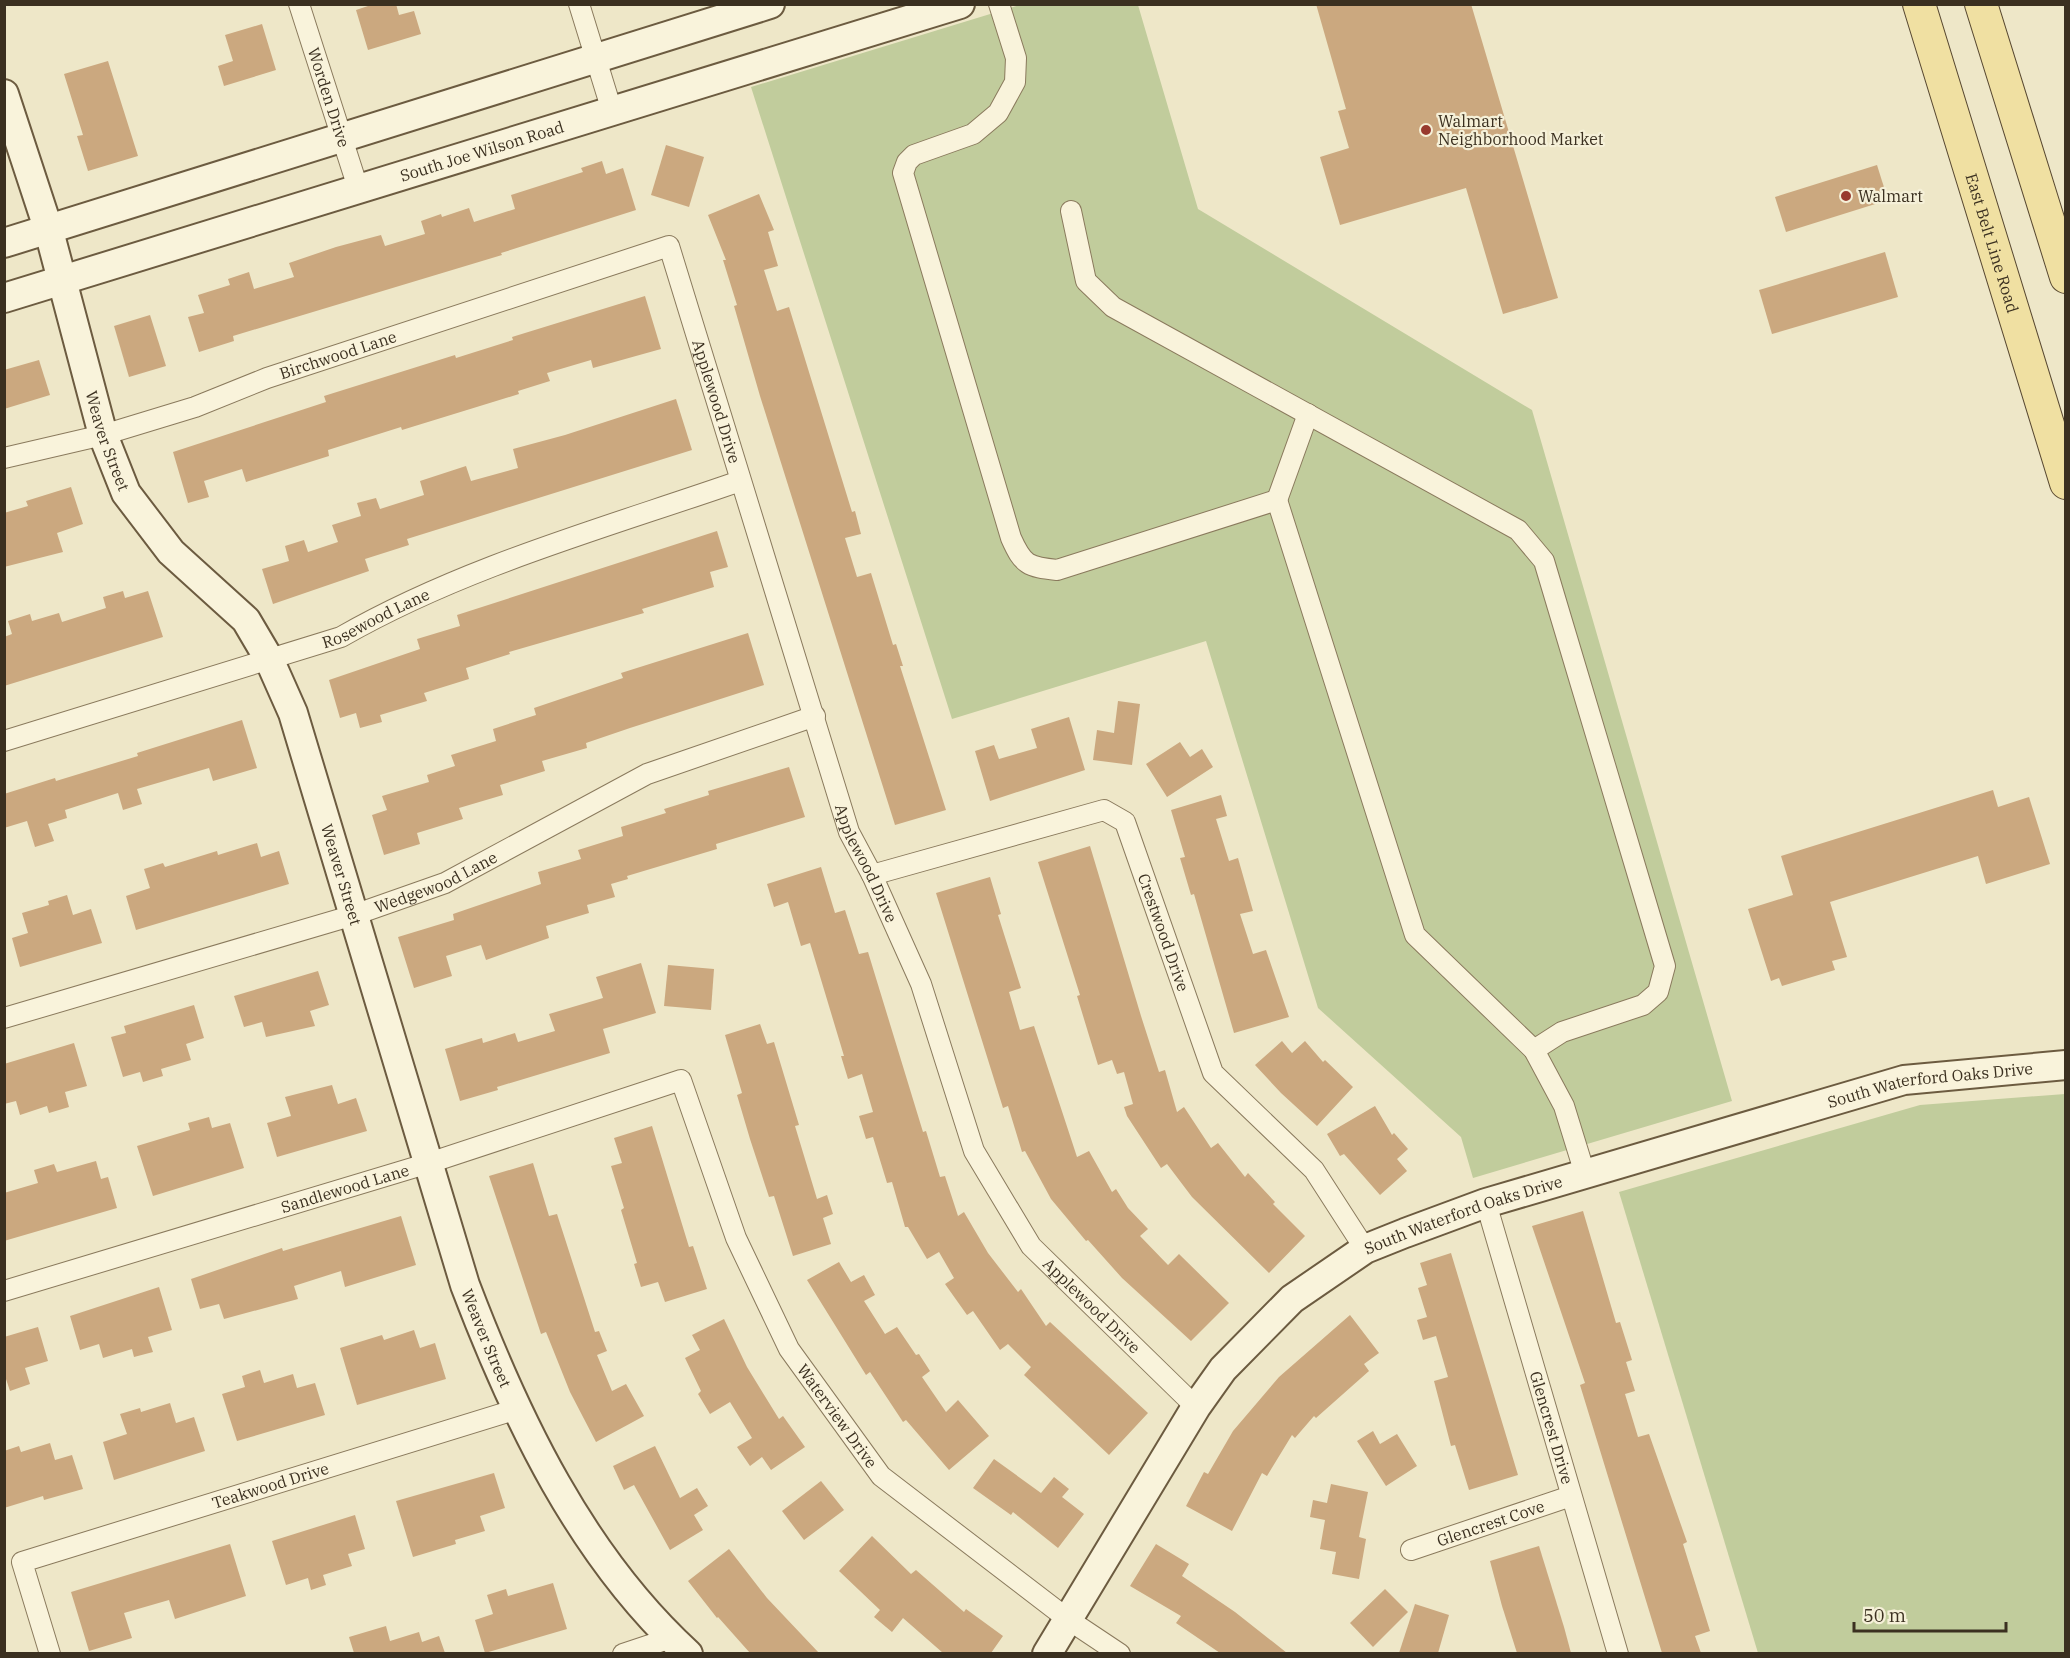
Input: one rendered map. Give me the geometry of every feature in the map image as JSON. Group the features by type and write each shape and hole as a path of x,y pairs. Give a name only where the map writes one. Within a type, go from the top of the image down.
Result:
{"main road":[{"name":"East Belt Line Road","path":"1919,4 2066,483"},
{"path":"1981,4 2066,277"}],"street":[{"name":"Worden Drive","path":"299,4 358,188"},
{"path":"579,4 612,111"},
{"path":"4,243 49,231 770,4"},
{"name":"South Joe Wilson Road","path":"4,298 960,4"},
{"path":"999,4 1016,58 1015,82 998,113 973,134 914,155 907,162 903,173 1011,538 1021,559 1034,568 1057,570 1277,500"},
{"name":"Weaver Street","path":"4,94 49,231 103,435 126,493 171,552 246,620 269,659 293,713 465,1285 497,1369 583,1530 632,1593 679,1646"},
{"path":"1071,211 1086,281 1113,307 1518,530 1544,561 1665,966 1658,992 1643,1005 1562,1032 1533,1050"},
{"name":"Birchwood Lane","path":"4,459 103,435 195,407 267,378 669,246"},
{"name":"Applewood Drive","path":"669,246 849,832 872,875 921,984 974,1151 1031,1246 1196,1407"},
{"path":"1308,414 1277,500 1414,935 1533,1050 1564,1106 1585,1174"},
{"name":"Rosewood Lane","path":"4,741 340,637 374,618 459,579 740,481"},
{"name":"Wedgewood Lane","path":"4,1018 354,915 445,883 647,774 815,716"},
{"name":"Crestwood Drive","path":"872,875 1104,810 1125,822 1213,1073 1314,1170 1365,1250"},
{"name":"South Waterford Oaks Drive","path":"1047,1653 1196,1407 1223,1369 1292,1299 1365,1250 1486,1203 1904,1080 2066,1065"},
{"name":"Sandlewood Lane","path":"4,1291 429,1163 681,1080"},
{"name":"Waterview Drive","path":"681,1080 736,1238 789,1349 881,1476 1069,1620 1120,1653"},
{"name":"Glencrest Drive","path":"1486,1203 1570,1496 1618,1653"},
{"name":"Teakwood Drive","path":"50,1653 22,1562 517,1409"},
{"name":"Glencrest Cove","path":"1412,1550 1570,1496"},
{"path":"623,1653 679,1646"}],"green space":[{"path":"1020,5 1138,5 1198,209 1532,410 1732,1101 1473,1178 1461,1137 1318,1008 1206,641 952,719 751,87"},
{"path":"2065,1094 2065,1653 1758,1653 1619,1192 1920,1105"}],"building":[{"path":"374,4 396,4 399,15 414,11 421,34 368,50 356,10"},
{"name":"Walmart Neighborhood Market","path":"1316,4 1471,4 1558,298 1503,314 1466,188 1340,225 1320,157 1349,148 1338,111 1346,109"},
{"path":"262,24 276,70 224,86 218,66 233,61 225,35"},
{"path":"108,61 138,156 88,171 77,136 83,135 64,74"},
{"path":"666,145 704,157 689,207 651,195"},
{"path":"602,161 606,174 623,168 636,210 501,253 502,255 233,336 234,341 199,352 188,317 204,313 198,295 230,285 228,279 249,272 254,289 294,277 289,263 336,247 381,235 385,246 425,234 421,221 441,214 442,217 469,208 474,222 515,209 511,195 583,172 581,168"},
{"path":"1877,165 1888,200 1786,232 1775,197"},
{"path":"759,194 774,230 768,232 778,266 764,270 777,311 789,307 852,512 855,511 861,534 845,538 857,577 871,573 893,645 896,644 903,666 900,666 946,810 895,825 760,396 734,306 737,305 723,260 726,260 708,215"},
{"path":"1885,252 1898,297 1772,334 1759,290"},
{"path":"645,296 661,349 593,368 591,360 547,373 550,381 518,391 519,394 328,450 329,456 246,482 242,469 204,481 209,497 188,503 173,452 326,402 324,396 455,355 456,358 513,340 512,337"},
{"path":"150,315 166,366 129,377 114,326"},
{"path":"39,360 50,395 4,409 4,370"},
{"path":"676,399 692,450 407,539 409,545 365,559 369,571 273,604 262,569 289,561 285,546 304,540 308,552 338,542 332,525 361,516 357,503 376,498 380,509 424,495 420,481 466,466 471,481 518,468 513,449 565,435"},
{"path":"71,487 83,524 57,533 63,552 4,567 4,513 28,506 26,501"},
{"path":"717,531 728,567 710,572 714,587 642,609 644,613 509,652 510,654 466,668 469,679 424,693 427,701 380,715 382,722 360,728 356,713 340,718 329,680 420,649 417,639 460,626 457,615"},
{"path":"123,591 125,598 148,591 163,637 4,686 4,637 12,634 8,621 30,614 32,621 59,613 62,622 106,608 103,597"},
{"path":"748,633 764,685 586,743 587,748 542,761 545,771 500,785 503,795 459,808 463,819 417,833 420,844 384,855 372,815 387,810 382,796 429,782 427,775 455,766 451,755 496,741 493,729 536,715 534,708 623,678 621,673"},
{"path":"1118,701 1140,704 1132,765 1093,760 1097,730 1114,733"},
{"path":"1069,717 1085,770 990,801 975,751 994,745 999,759 1037,748 1031,729"},
{"path":"242,720 257,768 213,781 209,768 137,789 142,804 123,810 118,793 65,810 67,818 48,824 54,841 35,847 27,821 4,828 4,794 138,756 137,753"},
{"path":"1180,742 1190,757 1202,749 1213,767 1167,797 1146,764"},
{"path":"789,767 805,817 716,844 717,849 627,876 628,879 611,884 615,897 587,905 589,913 546,926 549,938 486,960 481,945 446,956 452,976 414,988 398,937 454,920 453,914 541,884 538,872 581,859 578,850 623,836 621,827 666,813 664,809 709,795 708,791"},
{"path":"1993,790 1998,807 2029,797 2050,864 1986,884 1978,856 1830,902 1847,957 1832,961 1835,970 1782,986 1779,978 1771,981 1748,909 1793,895 1781,856"},
{"path":"1221,795 1227,816 1216,819 1229,861 1238,858 1253,911 1240,914 1253,954 1266,950 1289,1017 1234,1033 1194,894 1191,895 1180,858 1185,857 1171,810"},
{"path":"257,843 261,857 279,851 289,884 136,930 126,896 150,888 144,869 163,863 165,867 217,851 218,855"},
{"path":"1090,846 1159,1072 1165,1070 1177,1112 1184,1107 1211,1148 1218,1143 1245,1177 1248,1173 1275,1202 1273,1204 1305,1236 1269,1273 1192,1197 1167,1164 1161,1168 1127,1116 1124,1107 1133,1104 1124,1072 1117,1074 1112,1060 1098,1065 1077,996 1080,995 1038,862"},
{"path":"821,867 835,913 845,910 859,954 868,952 923,1132 926,1131 940,1177 945,1176 958,1216 964,1212 988,1253 1018,1292 1021,1289 1046,1326 1050,1322 1148,1413 1109,1455 1024,1375 1031,1367 1008,1344 1000,1350 973,1311 967,1315 945,1284 954,1278 939,1252 927,1259 908,1227 905,1227 892,1182 887,1183 873,1137 866,1139 859,1116 873,1112 862,1074 848,1079 841,1056 844,1056 810,943 801,946 788,902 774,907 767,884"},
{"path":"990,877 1001,914 998,915 1021,988 1009,992 1020,1030 1034,1026 1077,1157 1089,1151 1112,1192 1116,1189 1128,1208 1148,1229 1140,1236 1168,1265 1179,1254 1229,1303 1191,1341 1122,1278 1088,1240 1086,1241 1051,1199 1025,1151 1022,1152 1008,1106 1003,1108 936,893"},
{"path":"67,895 73,915 91,909 102,943 20,967 12,938 28,933 22,913 49,905 48,901"},
{"path":"641,963 656,1013 603,1029 610,1053 497,1087 498,1090 460,1101 445,1049 482,1038 483,1043 515,1033 518,1042 555,1031 549,1014 603,998 596,977"},
{"path":"668,965 714,969 711,1010 664,1006"},
{"path":"318,971 329,1005 310,1011 315,1026 266,1037 262,1022 244,1027 234,996"},
{"path":"194,1005 204,1038 186,1044 191,1060 161,1069 163,1076 143,1082 140,1072 123,1077 111,1037 126,1033 124,1026"},
{"path":"760,1024 767,1044 774,1042 799,1125 795,1126 817,1199 827,1195 833,1214 823,1218 831,1244 793,1256 774,1196 769,1197 750,1139 737,1095 742,1093 725,1035"},
{"path":"1282,1041 1292,1053 1305,1041 1323,1062 1325,1060 1353,1087 1317,1126 1255,1065"},
{"path":"74,1043 87,1086 65,1092 69,1107 49,1113 47,1106 20,1115 16,1101 4,1104 4,1064"},
{"path":"332,1085 338,1104 356,1098 367,1131 277,1157 267,1123 291,1116 285,1097"},
{"path":"1375,1106 1392,1135 1394,1133 1408,1149 1397,1159 1407,1171 1380,1195 1344,1154 1340,1156 1327,1134"},
{"path":"209,1117 212,1128 230,1123 244,1168 153,1196 137,1146 190,1130 188,1123"},
{"path":"652,1126 689,1247 693,1246 707,1289 665,1302 658,1282 641,1287 634,1264 637,1263 621,1210 624,1208 611,1166 622,1163 614,1138"},
{"path":"96,1161 101,1179 108,1177 117,1208 4,1241 4,1193 38,1183 34,1170 54,1164 57,1172"},
{"path":"533,1163 549,1216 557,1214 595,1332 599,1331 607,1351 597,1355 612,1391 626,1384 644,1416 596,1442 570,1392 546,1332 541,1334 489,1176"},
{"path":"1583,1211 1616,1323 1620,1322 1632,1360 1626,1362 1635,1391 1625,1394 1638,1437 1649,1434 1687,1542 1683,1544 1710,1631 1695,1636 1701,1653 1662,1653 1580,1385 1585,1383 1532,1226"},
{"path":"401,1216 416,1265 345,1287 341,1271 294,1286 298,1299 224,1319 219,1304 200,1309 191,1279 282,1248 283,1251"},
{"path":"1451,1253 1518,1475 1469,1490 1455,1445 1451,1446 1434,1381 1448,1377 1436,1336 1423,1340 1417,1320 1427,1317 1418,1288 1427,1285 1420,1263"},
{"path":"839,1262 851,1282 864,1275 875,1295 864,1301 885,1334 897,1327 916,1355 919,1354 930,1371 922,1377 946,1412 958,1400 989,1436 949,1470 906,1420 903,1422 870,1372 866,1375 807,1280"},
{"path":"159,1287 172,1330 148,1337 153,1352 134,1357 132,1349 103,1358 99,1344 80,1350 70,1316"},
{"path":"1350,1315 1379,1353 1364,1364 1369,1371 1316,1418 1314,1416 1295,1438 1292,1435 1267,1476 1262,1473 1232,1531 1186,1506 1204,1472 1208,1474 1233,1431 1279,1377"},
{"path":"724,1319 747,1367 779,1419 783,1416 805,1447 771,1470 762,1457 750,1466 737,1447 752,1438 730,1402 710,1414 698,1394 701,1391 685,1358 700,1350 692,1335"},
{"path":"38,1327 48,1361 25,1368 30,1384 10,1391 4,1373 4,1337"},
{"path":"414,1330 420,1348 435,1343 446,1379 357,1405 340,1348 382,1335 384,1340"},
{"path":"260,1370 264,1383 293,1374 297,1388 315,1383 325,1415 237,1441 222,1394 245,1387 242,1376"},
{"path":"170,1403 176,1423 194,1417 205,1451 114,1480 103,1442 127,1434 120,1414 140,1408 141,1412"},
{"path":"1373,1431 1380,1444 1397,1434 1417,1466 1386,1486 1357,1441"},
{"path":"50,1443 55,1460 72,1455 83,1489 44,1500 43,1496 4,1508 4,1451 19,1446 21,1452"},
{"path":"655,1446 680,1498 697,1488 708,1506 694,1515 703,1530 670,1550 634,1485 624,1490 613,1466"},
{"path":"994,1459 1041,1493 1054,1477 1069,1489 1062,1497 1084,1514 1058,1548 1013,1512 1011,1515 973,1488"},
{"path":"494,1473 505,1508 480,1516 485,1531 455,1540 456,1544 413,1557 396,1501"},
{"path":"821,1481 844,1510 804,1540 782,1511"},
{"path":"1331,1484 1368,1492 1359,1537 1366,1539 1359,1579 1332,1574 1336,1552 1320,1549 1325,1520 1310,1517 1313,1500 1327,1503"},
{"path":"355,1515 365,1549 348,1554 352,1566 323,1575 326,1585 311,1590 308,1578 286,1585 272,1541"},
{"path":"872,1536 911,1574 916,1570 964,1612 966,1609 1003,1636 991,1653 943,1653 903,1618 892,1632 874,1617 880,1610 839,1571"},
{"path":"230,1544 246,1596 175,1619 169,1600 124,1613 132,1638 89,1651 71,1592"},
{"path":"1156,1544 1189,1564 1182,1576 1235,1612 1287,1653 1220,1653 1176,1623 1181,1616 1130,1586"},
{"path":"1539,1546 1571,1653 1517,1653 1502,1606 1490,1561"},
{"path":"729,1549 767,1598 819,1653 750,1653 717,1618 688,1581"},
{"path":"553,1583 567,1629 485,1653 475,1620 493,1614 487,1595 506,1589 508,1596"},
{"path":"1385,1589 1408,1612 1373,1647 1350,1623"},
{"path":"1415,1604 1449,1615 1438,1653 1399,1653"},
{"path":"386,1626 390,1641 419,1632 422,1642 439,1636 445,1653 354,1653 349,1637"}],"place":[{"name":"Walmart Neighborhood Market","path":"1426,130"},
{"name":"Walmart","path":"1846,196"}]}
